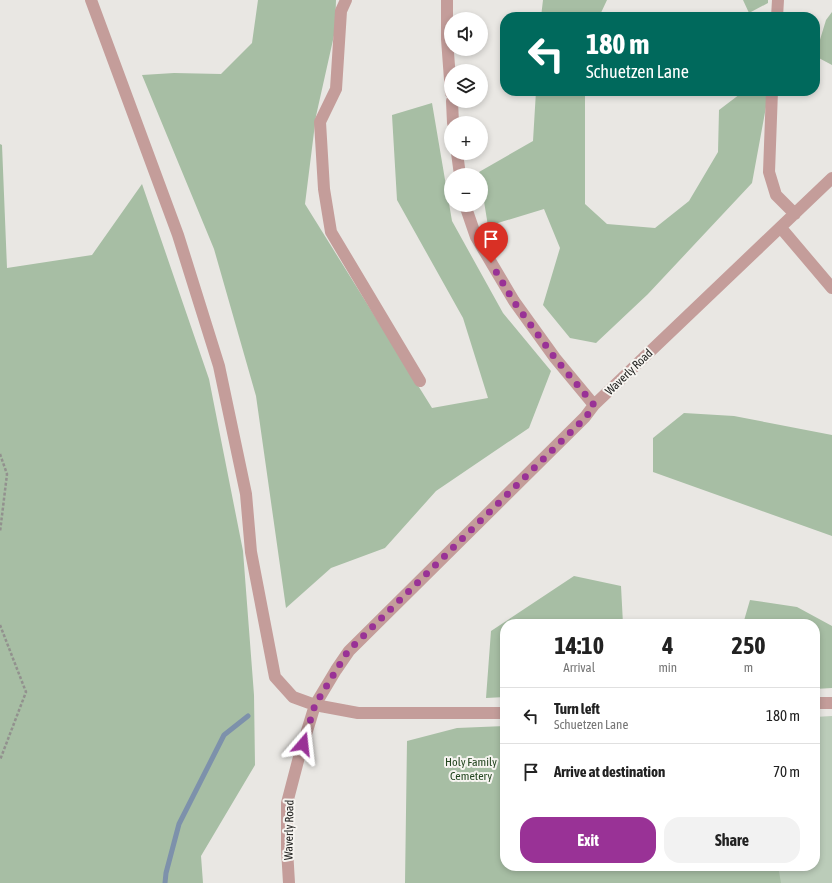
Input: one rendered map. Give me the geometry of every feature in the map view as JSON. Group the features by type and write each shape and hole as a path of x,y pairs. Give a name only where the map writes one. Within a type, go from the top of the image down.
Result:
{"street":[{"path":"90,0 178,235 219,366 246,494 251,552 275,677 293,697 315,705 358,713 500,713"},
{"path":"346,0 341,11 336,89 320,122 324,189 331,232 420,381"},
{"path":"447,0 449,64"},
{"path":"777,12 778,0"},
{"path":"772,96 769,172 776,195 795,214"},
{"name":"Waverly Road","path":"289,883 287,803 315,705 348,651 586,417 594,405 832,178"},
{"path":"467,212 476,238 514,302 555,358 594,405"},
{"path":"781,228 832,288"},
{"path":"820,703 832,702"}],"path":[{"path":"0,454 7,474 0,532"},
{"path":"0,625 26,692 0,760"}],"green space":[{"path":"258,0 336,0 335,31 316,116 305,204 432,408 488,398 463,318 397,200 392,115 432,103 444,174 444,212 450,212 452,221 503,313 551,371 529,428 436,491 385,548 331,568 286,608 256,396 214,249 142,75 174,73 221,74 252,43"},
{"path":"543,0 607,0 601,12 542,12"},
{"path":"743,0 768,0 768,3 749,12"},
{"path":"832,12 832,65 820,59 820,40 826,20"},
{"path":"536,96 585,96 585,204 607,224 655,228 689,201 718,152 719,110 737,96 768,96 752,183 648,294 596,343 570,338 543,305 560,248 544,209 488,226 486,212 488,212 488,168 486,168 533,141"},
{"path":"0,144 2,145 7,268 92,255 142,184 209,379 243,551 254,695 255,765 201,856 203,883 0,883"},
{"path":"684,413 734,416 832,435 832,536 653,472 653,438"},
{"path":"574,576 621,586 623,619 509,619"},
{"path":"750,600 797,607 819,619 744,619"},
{"path":"820,619 832,626 832,688 820,689"},
{"path":"500,625 500,697 486,698 491,631"},
{"path":"832,716 832,883 440,883 500,867 500,871 820,871 820,717"},
{"name":"Holy Family Cemetery","path":"500,726 500,871 779,871 781,883 405,883 407,741 457,728"}],"waterway":[{"path":"165,883 166,873 179,824 224,735 248,716"}],"route":[{"path":"303,744 315,705 348,651 586,417 594,405 555,358 514,302 491,263"}]}
